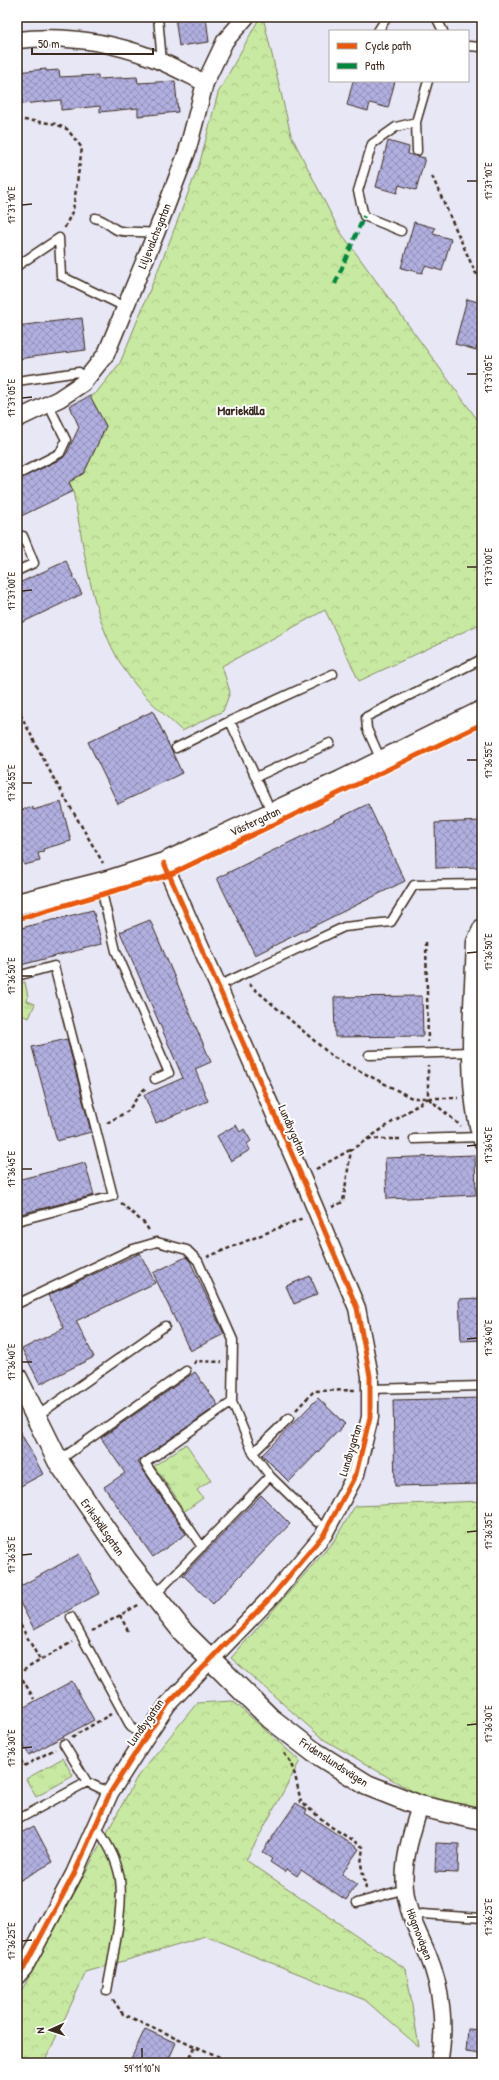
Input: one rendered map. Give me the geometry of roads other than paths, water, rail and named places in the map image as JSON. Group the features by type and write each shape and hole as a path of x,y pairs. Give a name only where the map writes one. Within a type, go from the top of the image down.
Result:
{"street":[{"name":"Liljevalchsgatan","path":"17,419 59,399 85,380 106,354 156,233 187,152 205,83 225,40 246,17"},
{"path":"17,40 70,38 102,42 162,62 205,83"},
{"name":"Västergatan","path":"17,904 100,883 164,863 382,761 482,711"},
{"name":"Lundbygatan","path":"17,1976 24,1968 38,1943 74,1874 110,1793 168,1704 212,1661 273,1595 324,1534 356,1474 370,1417 370,1376 357,1308 302,1177 164,863"},
{"path":"478,1138 471,1052 478,942 482,927"},
{"name":"Erikshällsgatan","path":"17,1378 58,1461 127,1561 184,1633 212,1661"},
{"name":"Fridenslundsvägen","path":"212,1661 270,1718 314,1752 368,1785 420,1806 482,1820"},
{"name":"Högmovägen","path":"420,1806 409,1844 405,1868 405,1889 411,1916 437,1979 443,2041 439,2063"}],"lane":[{"path":"158,17 162,62"},
{"path":"379,30 387,17"},
{"path":"434,17 442,30"},
{"path":"469,46 482,47"},
{"path":"417,151 416,122 428,82"},
{"path":"400,232 364,216 358,191 372,144 396,127 416,122"},
{"path":"95,218 104,219 118,231 145,231 156,233"},
{"path":"17,266 59,238 61,276 125,307"},
{"path":"17,381 79,372 85,380"},
{"path":"17,475 60,453 66,440 48,404"},
{"path":"17,536 23,536 34,563 17,570"},
{"path":"382,761 367,729 366,717 482,659"},
{"path":"176,748 230,721 333,674"},
{"path":"230,721 272,813"},
{"path":"256,777 330,743"},
{"path":"100,883 116,951 169,1073 155,1079"},
{"path":"218,986 344,927 391,922 414,885 482,884"},
{"path":"17,976 54,966 113,1196 17,1221"},
{"path":"369,1055 471,1052"},
{"path":"414,1139 478,1138"},
{"path":"17,1304 130,1250 157,1242 187,1250 198,1260 233,1340 232,1402 253,1453 270,1476 317,1522"},
{"path":"36,1417 165,1326"},
{"path":"58,1461 186,1371"},
{"path":"370,1389 482,1386"},
{"path":"202,1548 145,1463 232,1402"},
{"path":"253,1453 289,1418"},
{"path":"154,1596 270,1476"},
{"path":"71,1617 131,1727 145,1738"},
{"path":"64,1744 87,1782 110,1793"},
{"path":"17,1820 87,1782"},
{"path":"96,1826 110,1849 119,1871 121,1906 107,1991"},
{"path":"357,1903 405,1889"},
{"path":"411,1916 422,1914 482,1918"}],"district":[{"name":"Mariekälla","path":"241,410"}]}
